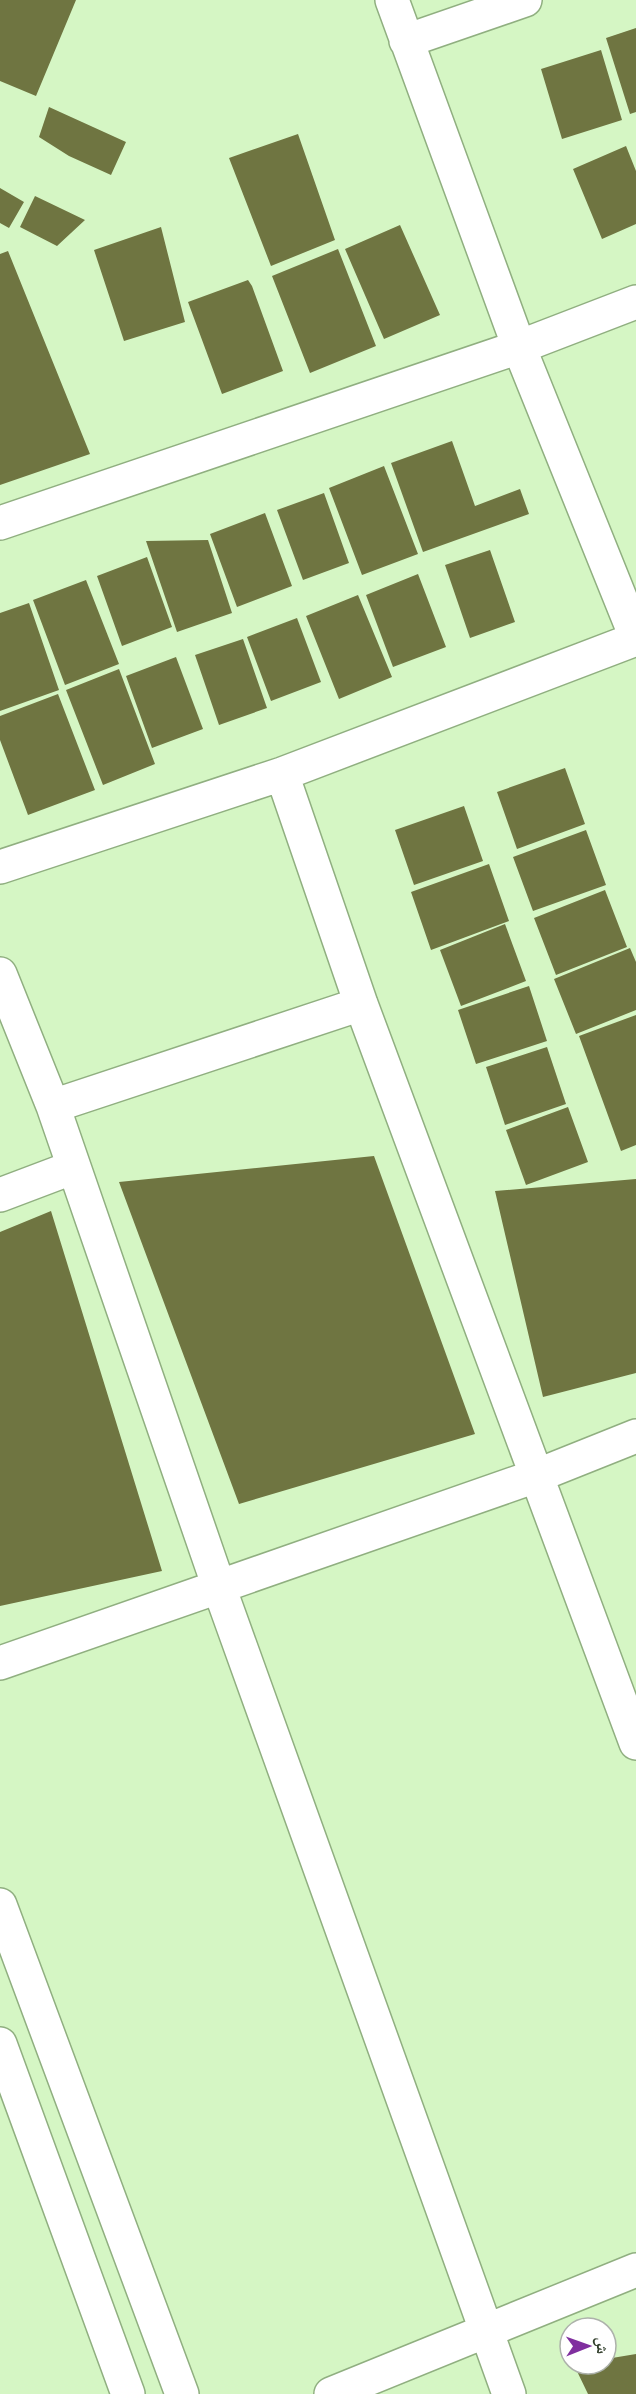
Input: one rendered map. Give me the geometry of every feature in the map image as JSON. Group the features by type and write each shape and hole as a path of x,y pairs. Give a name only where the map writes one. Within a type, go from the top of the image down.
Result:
{"street":[{"path":"0,867 282,774 636,638 519,346 392,0"},
{"path":"406,41 525,0"},
{"path":"0,523 519,346 636,302"},
{"path":"282,774 361,1004 636,1743"},
{"path":"0,974 53,1106 219,1587 509,2394"},
{"path":"53,1106 361,1004"},
{"path":"0,1195 74,1167"},
{"path":"0,1663 536,1476 636,1436"},
{"path":"0,1905 182,2394"},
{"path":"0,2044 129,2394"},
{"path":"331,2394 636,2270"}],"building":[{"path":"0,0 76,0 36,96 0,81"},
{"path":"636,28 636,112 630,114 606,38"},
{"path":"601,50 622,120 562,139 541,69"},
{"path":"49,107 126,142 111,175 69,156 39,137"},
{"path":"298,134 335,240 271,266 229,158"},
{"path":"626,146 636,171 636,224 602,239 573,169"},
{"path":"0,188 24,202 9,228 0,223"},
{"path":"35,196 85,220 57,246 20,227"},
{"path":"400,225 440,315 384,339 345,249"},
{"path":"161,227 185,322 124,341 94,250"},
{"path":"338,249 376,346 310,373 272,276"},
{"path":"8,251 90,454 0,485 0,254"},
{"path":"248,280 283,371 222,394 188,302"},
{"path":"452,441 475,506 520,489 529,514 423,552 391,463"},
{"path":"384,466 418,554 362,575 329,488"},
{"path":"324,493 349,563 303,580 277,510"},
{"path":"265,513 292,586 237,607 210,534"},
{"path":"208,540 232,613 177,632 146,541"},
{"path":"490,550 515,622 470,638 445,565"},
{"path":"147,557 172,627 122,646 97,576"},
{"path":"418,574 446,647 393,667 366,595"},
{"path":"86,580 119,664 65,685 33,600"},
{"path":"358,595 392,677 339,699 306,616"},
{"path":"29,603 59,690 0,711 0,613"},
{"path":"297,618 321,682 271,701 247,637"},
{"path":"243,639 267,708 219,725 195,655"},
{"path":"176,657 203,729 152,748 126,676"},
{"path":"119,669 155,764 103,785 66,690"},
{"path":"58,694 95,790 28,815 0,740 0,716"},
{"path":"565,768 585,824 517,849 497,792"},
{"path":"464,806 483,861 414,885 395,830"},
{"path":"586,830 606,885 533,911 513,857"},
{"path":"489,864 509,921 431,950 411,892"},
{"path":"605,890 627,947 556,975 534,918"},
{"path":"505,924 526,981 461,1006 440,950"},
{"path":"630,948 636,962 636,1010 576,1034 554,979"},
{"path":"529,986 547,1041 476,1064 458,1010"},
{"path":"636,1015 636,1145 621,1151 579,1036"},
{"path":"547,1047 566,1104 505,1125 486,1067"},
{"path":"568,1107 588,1162 526,1185 506,1130"},
{"path":"374,1156 475,1434 239,1504 119,1182"},
{"path":"636,1179 636,1373 543,1397 495,1191"},
{"path":"51,1211 162,1571 0,1606 0,1232"},
{"path":"636,2354 636,2394 588,2394 579,2376 618,2376 618,2357"}]}
